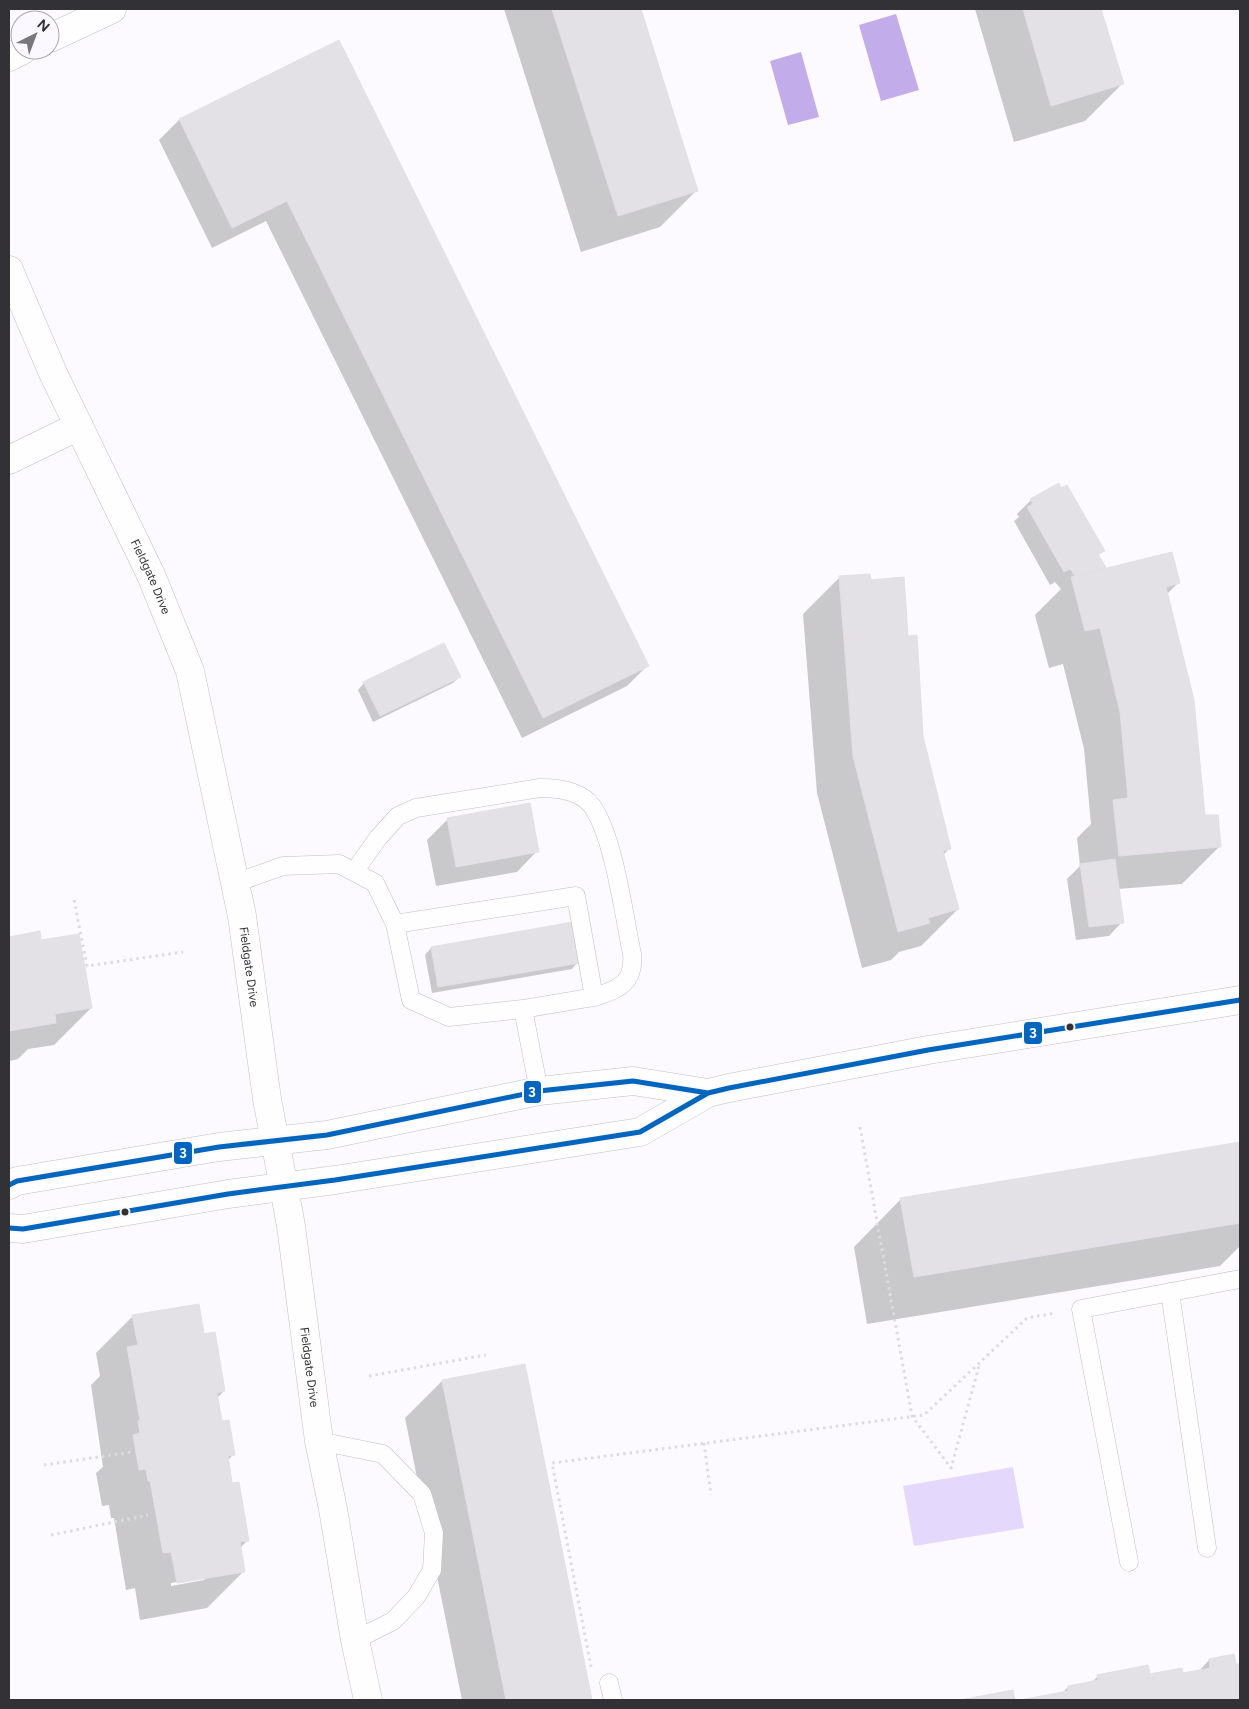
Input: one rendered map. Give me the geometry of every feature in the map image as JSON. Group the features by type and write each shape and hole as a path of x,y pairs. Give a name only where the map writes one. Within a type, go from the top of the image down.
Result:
{"main road":[{"path":"60,33 112,9"},
{"name":"Fieldgate Drive","path":"9,270 79,426 151,575 190,671 242,916 274,1141 292,1226 319,1441 355,1640 368,1700"},
{"path":"9,460 79,426"},
{"path":"9,1228 22,1229 228,1194 284,1188 640,1132 708,1093 928,1050 1240,1000"},
{"path":"9,1185 16,1181 219,1146 327,1135 539,1091 633,1081 708,1093"}],"lane":[{"path":"234,883 284,866 339,864 354,872 375,883 394,924 411,1000 449,1017 523,1009 613,992 624,984 633,966 614,866 604,828 592,805 577,794 556,788 540,788 416,808 398,816 378,838 354,872"},
{"path":"394,924 576,896 594,997"},
{"path":"523,1009 539,1091"},
{"path":"1129,1562 1081,1309 1240,1279"},
{"path":"1170,1292 1207,1548"},
{"path":"319,1441 382,1454 422,1494 434,1533 432,1570 416,1597 393,1621 355,1640"},
{"path":"609,1683 613,1700"}],"path":[{"path":"74,900 87,966 183,952"},
{"path":"860,1127 912,1416 951,1468 979,1364"},
{"path":"592,1672 552,1463 924,1414 1027,1318 1081,1309"},
{"path":"369,1376 486,1355"},
{"path":"704,1443 712,1495"},
{"path":"44,1464 132,1452"},
{"path":"51,1535 148,1515"}],"shaded area":[{"path":"896,14 919,90 881,101 859,25"},
{"path":"801,52 819,117 788,125 770,61"},
{"path":"1013,1467 1024,1528 914,1546 903,1486"}],"building":[{"path":"552,9 641,9 698,191 618,216"},
{"path":"1023,9 1101,9 1124,84 1051,106"},
{"path":"339,40 649,666 543,718 287,201 232,228 179,119"},
{"path":"1059,483 1061,488 1067,485 1105,551 1098,554 1106,568 1075,576 1070,569 1064,572 1027,507 1033,504 1030,499"},
{"path":"1172,552 1180,583 1166,587 1194,700 1205,815 1218,815 1221,847 1119,856 1113,800 1128,798 1120,712 1100,628 1085,631 1071,577"},
{"path":"870,574 871,580 904,577 908,636 917,635 923,736 951,849 943,851 959,909 928,918 930,923 898,932 853,756 839,576"},
{"path":"444,643 461,677 380,716 363,682"},
{"path":"530,803 539,852 456,867 447,818"},
{"path":"1115,859 1124,923 1089,927 1080,864"},
{"path":"573,922 580,963 438,987 431,947"},
{"path":"40,931 41,940 79,934 92,1008 55,1014 56,1023 9,1031 9,937"},
{"path":"1240,1142 1240,1223 914,1277 900,1198"},
{"path":"199,1304 204,1334 215,1332 225,1391 217,1393 222,1421 229,1420 235,1455 228,1456 232,1483 239,1482 249,1541 240,1542 245,1572 177,1583 171,1552 163,1553 150,1481 148,1481 146,1469 139,1470 133,1435 140,1433 138,1421 140,1420 127,1347 138,1345 132,1315"},
{"path":"525,1364 592,1700 506,1700 442,1380"},
{"path":"1234,1654 1236,1664 1240,1664 1240,1700 1020,1700 1068,1691 1068,1686 1098,1680 1097,1675 1148,1665 1150,1674 1182,1668 1183,1673 1210,1668 1209,1659"},
{"path":"1013,1690 1015,1700 960,1700"}],"transit line":[{"name":"3","path":"9,1228 23,1229 228,1194 335,1180 640,1132 708,1093 729,1088 928,1050 1240,1000"},
{"name":"3","path":"9,1185 17,1181 219,1147 327,1135 539,1091 633,1081 708,1093"}]}
